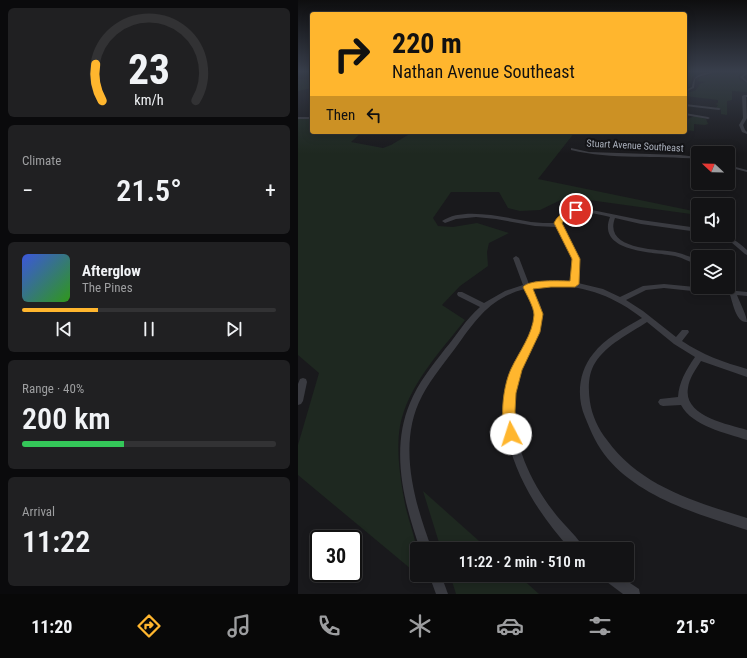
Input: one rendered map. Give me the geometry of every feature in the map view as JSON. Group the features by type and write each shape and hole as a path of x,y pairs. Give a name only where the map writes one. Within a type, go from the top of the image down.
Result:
{"street":[{"path":"745,99 745,118 741,127 746,133"},
{"path":"687,105 713,106 719,109"},
{"path":"687,114 708,118"},
{"path":"298,118 310,118"},
{"name":"Stuart Avenue Southeast","path":"572,149 598,153 691,157"},
{"path":"735,168 747,171"},
{"path":"575,284 576,259 558,225 560,217 576,210 588,210 613,216 691,229"},
{"path":"445,221 455,218 484,215 527,223 558,225"},
{"path":"613,216 610,229 612,234 622,244 687,257 691,259"},
{"path":"734,242 747,253"},
{"path":"516,258 539,314 535,332 516,370 510,393 509,411 511,434 519,463 531,489 559,529 571,542"},
{"path":"424,542 411,505 406,461 408,422 413,407 431,373 485,306 500,296 527,287 551,284 575,284 596,289 621,299 700,356 720,365 747,373"},
{"path":"621,299 639,290 654,287 691,288"},
{"path":"735,293 747,294"},
{"path":"460,294 485,306"},
{"path":"733,294 740,313 745,320"},
{"path":"648,318 604,348 592,360 588,368 585,386 585,401 596,433 604,445 623,466 648,485 695,507 747,524"},
{"path":"678,341 685,332"},
{"path":"700,356 683,388 684,401 688,408 700,418 747,435"},
{"path":"298,401 303,382"},
{"path":"663,402 684,401"},
{"path":"438,582 442,594"},
{"path":"617,582 634,594"}],"shaded area":[{"path":"707,99 732,99 727,101 727,115 721,114 721,109 716,108 718,105 715,104 718,103 718,100"},
{"path":"695,116 706,119 708,124 694,124 694,131 687,130 687,119"},
{"path":"298,119 310,119 310,134 360,134 351,142 383,148 410,134 573,134 538,179 691,211 691,214 567,197 540,210 520,211 508,208 499,192 451,192 433,218 438,226 453,227 477,223 509,233 489,243 487,252 488,266 460,286 442,305 465,320 417,383 404,411 400,426 398,454 405,506 415,542 410,542 410,568 298,475 298,445 319,373 298,355"},
{"path":"423,491 480,542 439,542"},
{"path":"452,582 526,582 539,594 456,594"}],"route":[{"path":"511,434 509,411 510,393 516,370 535,332 539,314 527,287 551,284 575,284 576,259 558,225 558,220 564,214 576,210"}]}
